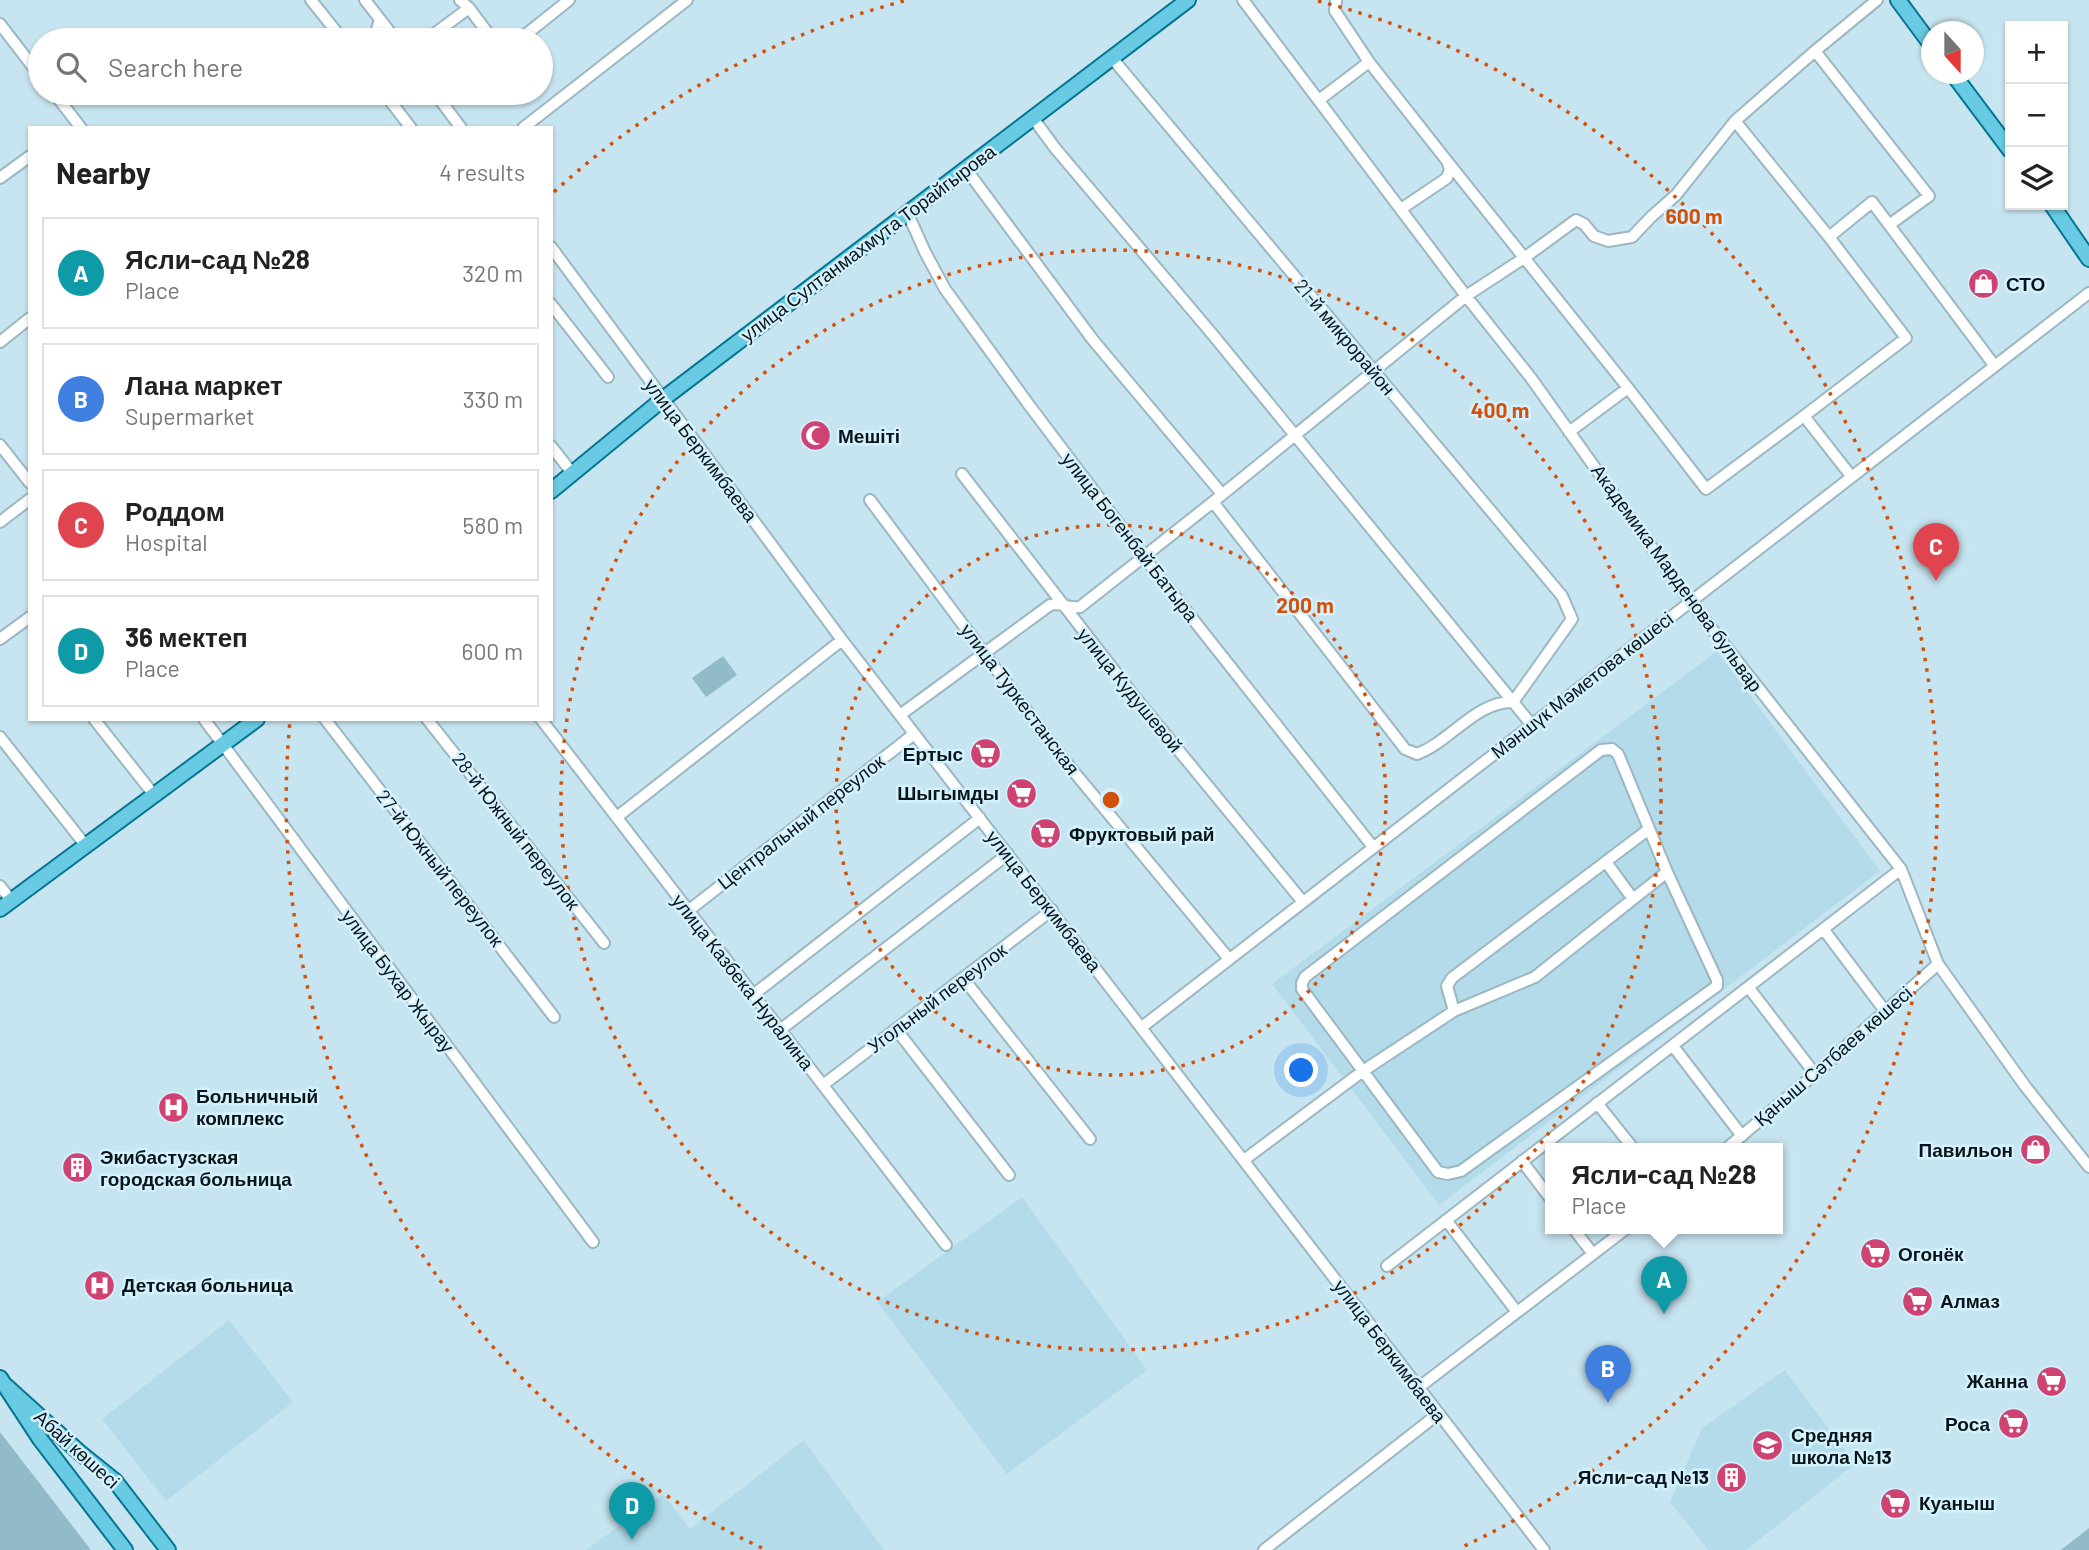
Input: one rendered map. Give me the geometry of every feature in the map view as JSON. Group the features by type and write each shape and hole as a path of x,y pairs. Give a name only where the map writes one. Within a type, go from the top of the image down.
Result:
{"main road":[{"name":"улица Султанмахмута Торайгырова","path":"553,489 663,399 1188,0"},
{"path":"1898,0 1921,32"},
{"path":"1960,84 2008,147"},
{"path":"2055,210 2089,259"},
{"path":"6,905 254,721"},
{"name":"Абай көшесі","path":"3,1382 79,1452 115,1481 168,1550"},
{"name":"Абай көшесі","path":"3,1382 40,1439 125,1550"},
{"path":"40,1439 52,1427"}],"street":[{"path":"311,0 333,28"},
{"path":"365,0 387,28"},
{"path":"534,28 569,0"},
{"path":"553,105 687,0"},
{"name":"Академика Марденова бульвар","path":"1243,0 1531,378 1690,601 1900,869 1938,964 2025,1086 2089,1167"},
{"path":"1336,0 1335,11 1369,62 1706,489 1906,338 1735,121"},
{"path":"900,715 1049,605 1061,603 1069,607 1080,607 1466,296 1576,220 1584,224 1594,236 1608,241 1632,237 1676,195 1735,121 1877,0"},
{"path":"439,28 464,4 483,28"},
{"path":"377,28 380,19"},
{"path":"0,24 28,60"},
{"path":"1815,51 1929,196 1889,225"},
{"name":"21-й микрорайон","path":"1112,58 1562,596 1572,619 1513,702"},
{"path":"1319,100 1369,62"},
{"path":"62,105 75,126"},
{"path":"393,105 409,126"},
{"path":"444,105 460,126"},
{"path":"526,126 552,105"},
{"path":"1033,118 1531,724"},
{"path":"0,177 28,157"},
{"path":"1401,208 1447,178 1450,169 1447,161"},
{"path":"966,169 1093,340 1218,498 1405,749 1417,754 1429,750 1466,721 1500,702 1513,702"},
{"path":"1829,237 1872,202 1994,365"},
{"name":"улица Богенбай Батыра","path":"908,214 945,289 1029,405 1143,556 1373,847"},
{"name":"улица Беркимбаева","path":"553,250 842,640 1544,1550"},
{"name":"Мәншүк Мәметова көшесі","path":"1142,1027 2089,293"},
{"path":"553,307 608,377"},
{"path":"0,342 28,320"},
{"path":"1569,432 1628,388"},
{"path":"1804,416 1851,476"},
{"path":"0,445 28,480"},
{"path":"553,449 573,474"},
{"name":"улица Кудушевой","path":"962,474 1134,696 1303,902"},
{"name":"улица Туркестанская","path":"870,500 1060,755 1229,959"},
{"path":"0,522 28,501"},
{"path":"0,639 28,618"},
{"path":"617,817 842,640"},
{"path":"96,721 154,795"},
{"name":"улица Бухар Жырау","path":"205,721 593,1242"},
{"name":"27-й Южный переулок","path":"327,721 554,1017"},
{"name":"28-й Южный переулок","path":"429,721 604,943"},
{"name":"улица Казбека Нуралина","path":"543,721 946,1245"},
{"name":"Центральный переулок","path":"688,911 914,734"},
{"path":"0,737 86,846"},
{"path":"1612,749 1618,754 1667,872 1717,980 1717,986 1461,1171 1448,1174 1438,1172 1302,989 1305,977 1601,750 1612,749"},
{"path":"753,995 980,818"},
{"path":"1454,1011 1447,986 1452,978 1649,829"},
{"path":"780,1030 1008,854"},
{"path":"1606,862 1633,899"},
{"path":"1387,1266 1900,869"},
{"path":"1244,1160 1363,1072 1454,1011 1535,977 1667,872"},
{"path":"0,886 6,905"},
{"name":"Угольный переулок","path":"823,1085 1052,910"},
{"path":"1824,930 1885,1011"},
{"name":"Қаныш Сәтбаев көшесі","path":"1733,1143 1938,964"},
{"path":"963,978 1090,1139"},
{"path":"1749,988 1815,1074"},
{"path":"896,1029 1009,1175"},
{"path":"1673,1046 1742,1136"},
{"path":"1597,1103 1629,1143"},
{"path":"1521,1161 1545,1192"},
{"path":"1446,1220 1517,1312"},
{"path":"1578,1234 1593,1254"},
{"path":"1418,1388 1619,1234"},
{"path":"1265,1550 1438,1413"}],"shaded area":[{"path":"1717,651 1880,871 1439,1205 1272,984"},
{"path":"723,656 737,675 706,697 692,678"},
{"path":"1022,1197 1147,1370 1007,1474 877,1302"},
{"path":"229,1320 293,1402 166,1501 102,1419"},
{"name":"Средняя школа №13","path":"1785,1370 1855,1464 1746,1550 1708,1550 1670,1502 1702,1428"},
{"path":"0,1432 91,1550 0,1550"},
{"path":"804,1440 884,1550 586,1550 663,1494 690,1529"},
{"path":"2089,1528 2089,1550 2061,1550"}],"place":[{"name":"СТО","path":"1983,284"},
{"name":"Мешіті","path":"815,436"},
{"name":"Роддом","path":"1936,581"},
{"name":"Ертыс","path":"986,754"},
{"name":"Шыгымды","path":"1022,793"},
{"name":"Фруктовый рай","path":"1046,834"},
{"name":"Больничный комплекс","path":"173,1107"},
{"name":"Павильон","path":"2036,1150"},
{"name":"Экибастузская городская больница","path":"77,1168"},
{"name":"Огонёк","path":"1875,1254"},
{"name":"Детская больница","path":"99,1285"},
{"name":"Алмаз","path":"1917,1301"},
{"name":"Ясли-сад №28","path":"1664,1314"},
{"name":"Жанна","path":"2051,1381"},
{"name":"Лана маркет","path":"1608,1403"},
{"name":"Роса","path":"2013,1424"},
{"name":"Средняя школа №13","path":"1768,1446"},
{"name":"Ясли-сад №13","path":"1732,1477"},
{"name":"Куаныш","path":"1896,1503"},
{"name":"36 мектеп","path":"632,1540"}]}
